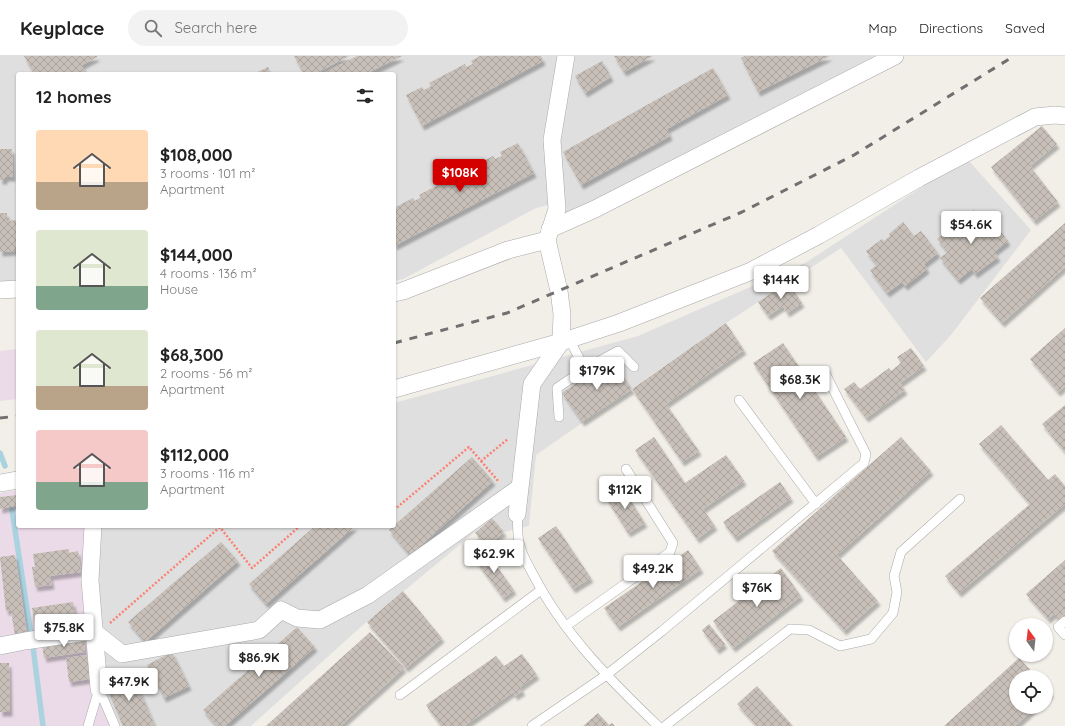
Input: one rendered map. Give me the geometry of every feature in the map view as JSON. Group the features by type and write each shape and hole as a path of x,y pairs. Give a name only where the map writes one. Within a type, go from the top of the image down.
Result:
{"street":[{"path":"517,514 514,491 527,424 532,384 565,341 559,291 549,235 557,209 552,140 566,56"},
{"path":"396,293 549,235 602,205 895,56"},
{"path":"396,388 565,341 619,323 749,272 819,236 919,178 1035,117 1055,115 1065,116"},
{"path":"0,290 16,289"},
{"path":"0,483 16,480"},
{"path":"0,646 25,640 95,632 122,654 260,630 281,610 297,618 320,620 368,595 514,491"},
{"path":"93,528 90,580 99,689"}],"lane":[{"path":"565,341 585,369"},
{"path":"558,417 557,388 585,369 618,351 634,368"},
{"path":"532,726 606,676 864,463 866,454 824,370"},
{"path":"739,400 816,504"},
{"path":"566,626 670,552 673,543 626,469"},
{"path":"665,726 790,629 809,630 840,646 871,639 893,613 896,592 894,576 901,552 960,499"},
{"path":"517,514 519,542 523,556 541,590 566,626 606,676 658,726"},
{"path":"400,695 541,590"},
{"path":"1065,621 1058,627 1065,635"},
{"path":"88,726 99,689"},
{"path":"99,689 116,726"}],"path":[{"path":"481,461 527,424"},
{"path":"396,508 469,447 481,461 514,491"},
{"path":"95,632 218,528"},
{"path":"220,528 252,568 298,528"}],"shaded area":[{"path":"0,56 875,56 564,216 563,201 536,208 403,279 396,281 396,72 16,72 16,283 0,283"},
{"path":"969,161 1031,230 951,335 926,362 841,248 726,323 536,455 529,526 504,532 492,518 363,625 251,726 121,726 101,686 94,578 98,528 396,528 396,402 638,336 805,263 928,183"},
{"path":"16,349 16,399 0,401 0,351"},
{"path":"16,490 16,528 98,528 94,578 101,686 121,726 0,726 0,493"}],"building":[{"path":"24,56 97,56 82,65 85,71 83,72 33,72"},
{"path":"294,56 349,56 319,72 303,72"},
{"path":"357,56 402,56 370,72 326,72"},
{"path":"480,56 541,56 543,61 422,126 406,95 422,87 424,90 431,86 429,83 465,64 466,67 473,64 471,61"},
{"path":"614,56 653,56 624,72"},
{"path":"745,56 830,56 758,92 741,58"},
{"path":"602,61 611,77 585,93 575,76"},
{"path":"268,67 270,72 257,72"},
{"path":"713,68 728,95 667,129 670,136 581,185 563,152"},
{"path":"1042,126 1057,144 1030,166 1058,202 1034,221 991,167"},
{"path":"518,143 534,173 396,245 396,207 413,198 415,201 421,197 419,195 453,177 455,180 462,176 460,173 493,156 495,159 502,156 500,152"},
{"path":"0,149 12,149 13,177 5,177 5,180 0,180"},
{"path":"974,210 984,224 991,219 1008,241 994,252 998,257 975,274 972,269 958,280 940,258 948,252 937,239 952,227 954,229 961,224 959,222"},
{"path":"0,213 7,213 7,221 16,220 16,248 15,251 0,252"},
{"path":"903,222 914,236 921,231 938,253 924,264 927,269 905,286 902,282 887,293 870,270 877,265 866,251 882,239 884,241 890,236 889,234"},
{"path":"1065,223 1065,267 1002,323 980,298"},
{"path":"788,282 802,303 787,313 783,306 768,316 758,302"},
{"path":"726,323 744,350 666,404 699,451 682,462 632,389"},
{"path":"1065,328 1065,386 1058,392 1030,359"},
{"path":"783,343 846,437 816,457 753,363"},
{"path":"911,348 924,366 900,383 905,390 866,418 844,389 854,382 860,389 889,368 891,371 901,363 897,357"},
{"path":"611,359 632,389 582,422 562,393"},
{"path":"1065,405 1065,452 1042,424"},
{"path":"1001,425 1048,480 1055,474 1065,486 1065,504 959,593 945,576 1030,504 979,444"},
{"path":"654,437 685,483 726,455 744,481 703,509 715,526 697,539 635,450"},
{"path":"901,437 931,471 837,555 878,601 844,631 772,551"},
{"path":"472,457 493,481 410,555 389,530 391,528 396,528 396,524"},
{"path":"780,482 791,498 735,538 723,522"},
{"path":"622,487 645,523 628,533 606,498"},
{"path":"16,495 16,505 0,509 0,497"},
{"path":"492,518 504,532 486,546 475,533"},
{"path":"556,526 591,578 573,589 538,538"},
{"path":"313,528 353,528 266,604 249,584"},
{"path":"221,542 238,561 145,642 128,622"},
{"path":"69,549 69,553 78,551 81,572 50,576 52,585 35,587 32,567 35,567 33,554"},
{"path":"484,549 514,590 503,598 473,557"},
{"path":"688,550 701,569 618,627 604,608"},
{"path":"15,555 27,634 15,636 11,610 6,611 0,557"},
{"path":"1065,560 1065,614 1059,619 1054,614 1047,618 1026,594"},
{"path":"781,568 801,596 733,648 713,621"},
{"path":"403,591 442,638 406,668 367,622"},
{"path":"73,602 76,623 36,629 32,608"},
{"path":"709,624 725,644 717,650 702,630"},
{"path":"297,627 315,647 225,726 217,726 203,710"},
{"path":"370,632 404,668 340,726 266,726"},
{"path":"83,637 85,652 44,658 42,643"},
{"path":"172,652 189,686 164,698 147,665"},
{"path":"522,654 537,675 520,687 523,691 515,696 513,692 464,726 441,726 426,705 496,656 504,666"},
{"path":"87,655 91,679 69,682 66,658"},
{"path":"1015,662 1023,662 1030,670 1009,670 1009,714 1028,714 1015,726 944,726"},
{"path":"0,663 9,663 10,712 0,712"},
{"path":"132,673 155,726 123,726 105,684"},
{"path":"757,686 793,726 757,726 737,704"},
{"path":"598,713 609,725 612,723 615,726 583,726"}],"waterway":[{"path":"0,453 5,466"},
{"path":"12,510 31,635"},
{"path":"33,647 43,726"}],"railway":[{"path":"396,342 507,313 742,212 854,155 1014,56"},
{"path":"0,418 16,416"}]}
